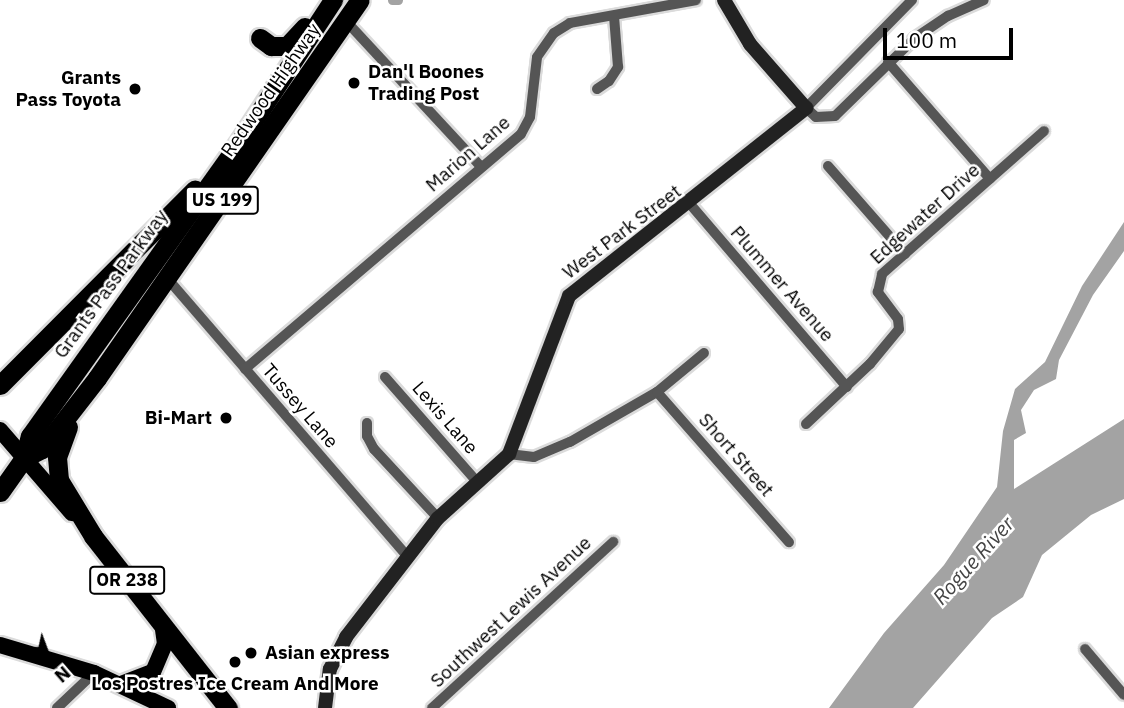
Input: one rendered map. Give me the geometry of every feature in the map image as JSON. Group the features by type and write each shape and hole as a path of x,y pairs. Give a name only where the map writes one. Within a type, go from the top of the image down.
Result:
{"highway":[{"path":"260,38 271,46 287,46 322,0"},
{"name":"Redwood Highway","path":"241,140 333,0"},
{"name":"Redwood Highway","path":"97,378 360,0"},
{"path":"0,385 241,140"},
{"name":"Grants Pass Parkway","path":"0,492 24,458 30,436 241,140"},
{"path":"93,536 59,480 57,457 63,435 97,378"},
{"name":"Grants Pass Parkway","path":"24,458 42,449 97,378"},
{"name":"OR 238","path":"93,536 228,708"}],"main road":[{"name":"OR 238","path":"0,430 93,536"},
{"path":"121,684 153,672 165,644 162,623"},
{"path":"0,645 94,673 168,708"}],"street":[{"name":"Marion Lane","path":"245,369 526,127 537,57 554,33 570,23 696,0"},
{"path":"724,0 750,44 817,117 835,116 888,62 933,24 984,0"},
{"path":"806,108 912,0"},
{"path":"597,89 609,81 618,66 614,16"},
{"path":"346,21 481,167"},
{"path":"888,62 990,179"},
{"name":"West Park Street","path":"325,708 338,650 438,518 509,454 569,296 588,278 690,204 806,108"},
{"name":"Edgewater Drive","path":"806,424 847,387 900,329 898,319 876,286 881,274 1044,131"},
{"path":"828,166 905,254"},
{"name":"Plummer Avenue","path":"690,204 847,387"},
{"name":"Tussey Lane","path":"167,278 407,556"},
{"path":"509,454 534,457 548,453 657,392 704,353"},
{"name":"Lexis Lane","path":"385,377 478,483"},
{"name":"Short Street","path":"657,392 789,542"},
{"path":"367,423 366,436 374,449 438,518"},
{"name":"Southwest Lewis Avenue","path":"432,708 613,542"},
{"path":"1085,649 1124,695"},
{"path":"57,708 94,673"}],"water":[{"name":"Rogue River","path":"1124,222 1124,251 1093,295 1059,360 1056,379 1034,390 1021,410 1026,433 1014,440 1014,489 1124,419 1124,499 1091,515 1042,555 1023,597 992,618 913,708 829,708 884,633 944,565 997,487 1003,431 1015,389 1045,362 1082,286"}],"waterway":[{"path":"392,0 398,0"}],"place":[{"name":"Dan'l Boones Trading Post","path":"354,83"},
{"name":"Grants Pass Toyota","path":"135,89"},
{"name":"Bi-Mart","path":"226,418"},
{"name":"Asian express","path":"251,653"},
{"name":"Los Postres Ice Cream And More","path":"235,662"}]}
